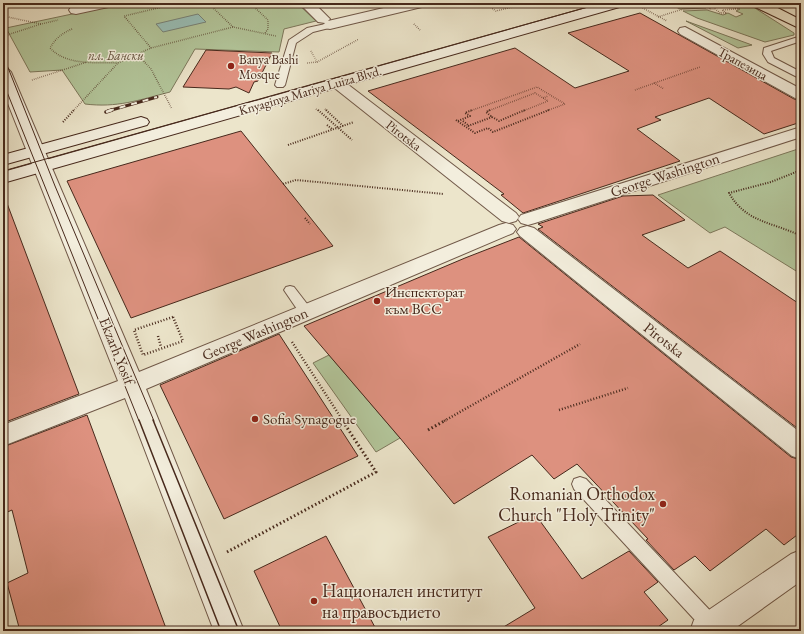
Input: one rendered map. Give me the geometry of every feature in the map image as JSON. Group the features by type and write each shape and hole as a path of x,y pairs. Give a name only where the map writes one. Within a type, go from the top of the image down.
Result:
{"main road":[{"path":"758,3 801,26"},
{"path":"780,3 801,14"}],"street":[{"path":"76,10 108,3"},
{"path":"306,3 327,22 421,3"},
{"name":"Knyaginya Mariya Luiza Blvd.","path":"3,160 39,159 337,83 618,3"},
{"name":"Knyaginya Mariya Luiza Blvd.","path":"3,178 39,159 280,85 561,5"},
{"name":"Трапезица","path":"685,31 801,95"},
{"name":"Ekzarh Yosif","path":"3,72 132,385 229,631"},
{"name":"Pirotska","path":"337,83 801,448"},
{"name":"George Washington","path":"3,436 132,385 518,224 801,132"},
{"path":"709,628 801,564"}],"lane":[{"path":"280,85 292,42 310,30 327,22"},
{"path":"801,38 772,47 767,50 767,54 772,60 801,76"},
{"path":"290,290 306,312"},
{"path":"580,484 709,628"}],"path":[{"path":"163,3 165,7"},
{"path":"151,48 124,16 180,3"},
{"path":"208,3 233,27"},
{"path":"250,3 268,20 268,28 265,32"},
{"path":"484,3 496,11 530,3"},
{"path":"641,7 658,17 683,9 724,10 738,9 730,4 716,4 711,6 710,9"},
{"path":"715,9 723,5 731,6"},
{"path":"723,5 724,10"},
{"path":"719,6 724,10"},
{"path":"715,9 720,13 724,10"},
{"path":"3,23 4,36 8,46"},
{"path":"4,36 41,24"},
{"path":"78,27 56,38 50,48 57,56 65,60 118,63"},
{"path":"60,125 118,63 137,54 151,48 233,27 270,34"},
{"path":"308,63 317,62 360,38"},
{"path":"307,47 313,52 317,62"},
{"path":"137,54 151,69 172,110"},
{"path":"32,80 89,62"},
{"path":"635,90 700,68"},
{"path":"654,83 664,89"},
{"path":"537,87 565,104 493,132 488,128 475,133 457,120 470,116 465,113 537,87"},
{"path":"535,94 548,101 499,121 492,117 486,112 535,94"},
{"path":"543,98 548,96"},
{"path":"314,107 352,140"},
{"path":"325,109 343,126"},
{"path":"288,145 376,114"},
{"path":"463,121 468,126 492,117"},
{"path":"327,125 332,129"},
{"path":"801,170 771,182 729,193 732,201 755,220 791,230 801,236"},
{"path":"283,184 296,180 484,198"},
{"path":"305,218 310,224"},
{"path":"173,317 183,341 143,355 134,330 173,317"},
{"path":"158,336 161,345"},
{"path":"239,545 376,472 289,339"},
{"path":"428,430 580,344"},
{"path":"559,410 628,388"}],"green space":[{"name":"пл. Бански","path":"124,3 297,3 316,21 284,29 279,52 195,49 170,92 138,100 107,105 85,104 62,70 30,72 6,28"},
{"path":"668,3 710,3 706,8 680,9"},
{"path":"733,3 747,3 794,33 794,35 765,42 697,18 683,11 707,10 723,15 728,13 736,17 743,14 736,11 740,9 732,5"},
{"path":"686,21 752,45 738,48"},
{"path":"801,148 801,274 725,227 710,233 658,195"},
{"path":"329,355 400,438 376,452 313,363"}],"water":[{"path":"198,14 206,22 163,32 156,24"}],"building":[{"path":"640,13 794,99 801,101 801,122 764,134 709,98 655,117 661,120 637,129 680,161 523,213 501,195 504,194 368,91 515,48 575,88 629,71 568,33"},
{"name":"Banya Bashi Mosque","path":"206,50 272,53 258,81 254,82 249,93 236,87 229,89 183,87"},
{"path":"241,131 333,246 131,318 67,181"},
{"path":"653,195 685,220 642,235 688,268 720,251 801,305 801,431 538,229 543,227 538,224 623,196"},
{"path":"3,198 5,198 79,394 3,423"},
{"path":"519,237 791,457 801,460 801,532 784,545 766,529 710,571 695,556 674,570 646,540 648,539 577,464 554,479 532,455 454,504 400,438 304,326 465,258"},
{"name":"Sofia Synagogue","path":"279,334 358,456 224,519 160,385"},
{"path":"87,415 167,631 20,631 7,583 28,573 12,510 3,514 3,447"},
{"path":"535,514 582,579 629,551 658,582 644,592 668,620 652,631 497,631 535,608 488,537"},
{"name":"Национален институт на правосъдието","path":"326,536 377,631 282,631 254,571"}],"tram line":[{"path":"44,159 602,3"},
{"path":"3,55 44,159"},
{"path":"3,82 35,162"},
{"path":"35,162 44,159"},
{"path":"44,159 154,421"},
{"path":"3,171 35,162"},
{"path":"35,162 139,421"},
{"path":"139,420 221,631"},
{"path":"153,420 239,631"}],"railway":[{"path":"108,111 157,97"},
{"path":"106,112 112,110"}],"place":[{"name":"Banya Bashi Mosque","path":"231,66"},
{"name":"Инспекторат към ВСС","path":"377,301"},
{"name":"Sofia Synagogue","path":"255,419"},
{"name":"Romanian Orthodox Church \"Holy Trinity\"","path":"663,504"},
{"name":"Национален институт на правосъдието","path":"314,601"}]}
